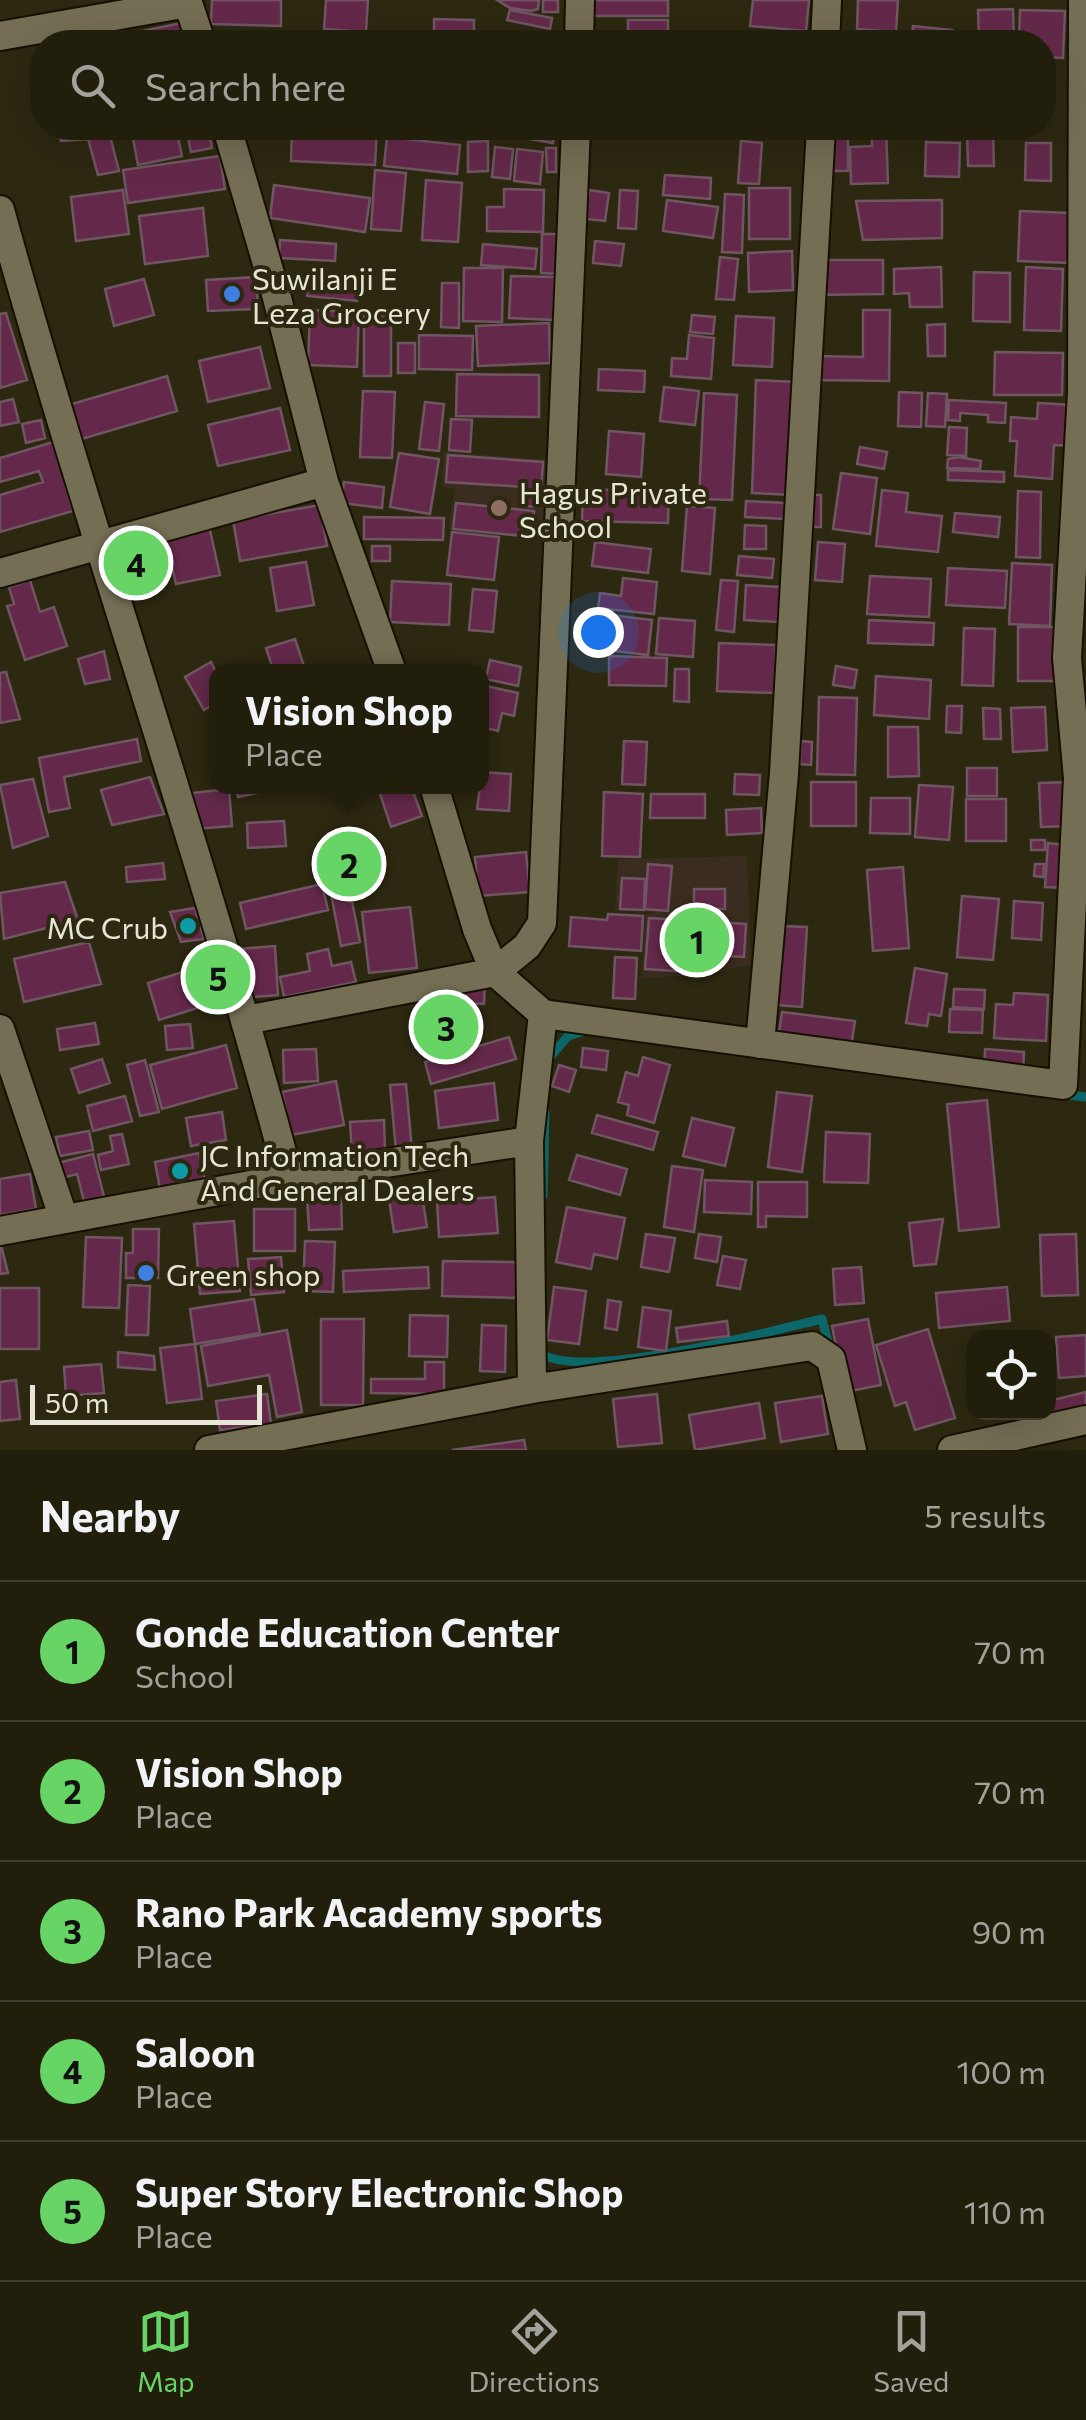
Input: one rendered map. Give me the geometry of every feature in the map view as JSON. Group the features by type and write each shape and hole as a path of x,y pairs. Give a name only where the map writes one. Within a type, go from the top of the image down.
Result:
{"street":[{"path":"579,30 580,0"},
{"path":"826,30 827,0"},
{"path":"436,794 477,930 496,972 542,1014 1063,1085 1078,778 1066,658 1082,392 1083,0"},
{"path":"33,30 188,2 197,30"},
{"path":"0,36 30,31"},
{"path":"231,140 276,294 324,482 389,664"},
{"path":"246,1020 496,972 528,946 542,923 576,140"},
{"path":"760,1044 784,773 819,140"},
{"path":"0,210 97,544 246,1020 288,1178"},
{"path":"0,573 324,482"},
{"path":"532,1389 529,1141 542,1014"},
{"path":"0,1029 64,1218"},
{"path":"0,1232 288,1178 529,1141"},
{"path":"209,1450 532,1389 812,1346 830,1359 852,1450"},
{"path":"952,1450 1086,1420"}],"shaded area":[{"name":"Hagus Private School","path":"444,452 551,460 543,540 448,529 455,488 442,487"},
{"path":"747,856 751,965 699,975 642,978 645,915 655,912 615,910 618,859"}],"building":[{"path":"212,0 281,0 281,26 211,24"},
{"path":"326,0 368,0 366,30 324,29"},
{"path":"497,0 539,0 538,9 532,11 510,8"},
{"path":"543,0 558,0 558,12 543,12"},
{"path":"590,0 668,0 668,16 590,16"},
{"path":"753,0 809,0 806,30 750,26"},
{"path":"858,0 898,0 896,30 857,29"},
{"path":"1013,9 1014,30 979,30 978,10"},
{"path":"510,10 552,18 550,29 507,20"},
{"path":"1020,10 1065,11 1063,58 1056,58 1056,30 1019,30"},
{"path":"434,19 474,20 474,30 434,30"},
{"path":"628,20 668,20 668,30 628,30"},
{"path":"186,22 188,30 147,30"},
{"path":"913,26 952,30 912,30"},
{"path":"88,140 111,140 119,171 98,175"},
{"path":"133,140 179,140 182,156 138,165"},
{"path":"188,140 210,140 212,148 191,152"},
{"path":"292,140 376,140 375,165 291,161"},
{"path":"387,140 460,145 457,174 384,166"},
{"path":"829,140 848,140 848,171 830,171"},
{"path":"872,140 886,140 888,183 851,184 850,147 872,146"},
{"path":"967,140 993,140 994,166 968,166"},
{"path":"488,141 488,171 468,172 468,142"},
{"path":"741,141 762,143 759,184 738,183"},
{"path":"926,142 960,143 959,177 925,176"},
{"path":"1026,143 1051,143 1051,181 1025,180"},
{"path":"495,147 513,149 510,179 492,177"},
{"path":"546,148 556,148 556,172 547,172"},
{"path":"517,149 543,152 540,184 514,181"},
{"path":"220,156 225,189 128,203 123,170"},
{"path":"375,170 406,173 401,231 371,229"},
{"path":"665,175 711,178 710,199 663,195"},
{"path":"426,180 462,183 458,242 422,240"},
{"path":"274,185 370,198 365,232 270,218"},
{"path":"749,188 790,188 790,239 749,239"},
{"path":"504,189 544,190 543,232 487,231 487,207 504,207"},
{"path":"123,190 129,234 76,241 71,197"},
{"path":"589,190 609,193 605,221 586,219"},
{"path":"620,190 638,191 636,229 618,228"},
{"path":"725,194 744,195 742,253 722,252"},
{"path":"667,200 718,207 713,238 663,231"},
{"path":"942,200 942,238 863,240 856,201"},
{"path":"203,208 208,256 145,264 139,216"},
{"path":"1020,211 1071,213 1069,263 1018,261"},
{"path":"542,234 560,234 559,274 541,273"},
{"path":"280,240 336,244 335,261 279,258"},
{"path":"595,241 624,244 621,266 593,263"},
{"path":"483,244 537,249 535,269 481,265"},
{"path":"792,251 793,290 749,292 748,253"},
{"path":"720,257 738,259 734,300 716,299"},
{"path":"816,260 883,260 883,294 816,295"},
{"path":"941,267 942,307 910,307 909,293 894,294 894,269"},
{"path":"1026,267 1063,269 1061,331 1024,330"},
{"path":"464,268 503,268 502,322 463,321"},
{"path":"309,272 360,278 357,301 307,296"},
{"path":"974,272 1010,273 1010,322 973,321"},
{"path":"511,276 555,277 553,320 509,318"},
{"name":"Suwilanji E Leza Grocery","path":"256,277 258,309 208,311 206,280"},
{"path":"144,279 154,315 114,326 105,289"},
{"path":"442,283 459,283 459,328 441,327"},
{"path":"310,310 359,312 357,367 308,365"},
{"path":"863,310 890,310 889,381 814,380 815,356 863,357"},
{"path":"6,313 27,380 0,388 0,314"},
{"path":"364,315 391,315 391,376 364,376"},
{"path":"692,315 715,317 713,334 690,332"},
{"path":"736,316 774,318 772,367 733,365"},
{"path":"549,323 550,363 478,366 476,326"},
{"path":"945,324 945,356 928,356 927,325"},
{"path":"419,335 473,336 472,370 419,369"},
{"path":"689,335 714,338 711,379 671,376 672,358 687,359"},
{"path":"398,343 415,343 415,373 398,373"},
{"path":"260,347 270,388 208,402 199,361"},
{"path":"995,352 1063,353 1062,395 994,395"},
{"path":"599,369 645,371 644,392 598,390"},
{"path":"457,374 539,375 539,417 456,416"},
{"path":"167,376 177,411 75,441 65,406"},
{"path":"756,380 796,382 792,495 752,493"},
{"path":"664,387 699,391 695,425 660,421"},
{"path":"363,391 395,392 392,458 360,457"},
{"path":"899,392 922,393 921,427 898,426"},
{"path":"704,393 737,395 732,500 699,499"},
{"path":"928,393 947,394 945,427 926,426"},
{"path":"13,399 19,422 0,426 0,402"},
{"path":"949,400 1006,403 1005,423 988,422 988,415 960,413 960,421 948,420"},
{"path":"425,402 444,404 439,451 419,449"},
{"path":"1038,403 1073,405 1071,446 1054,445 1052,479 1015,476 1017,441 1010,441 1011,417 1037,419"},
{"path":"280,408 290,450 218,466 208,425"},
{"path":"451,419 472,420 470,452 449,450"},
{"path":"41,420 45,438 26,443 22,424"},
{"path":"949,427 967,428 966,456 947,455"},
{"path":"609,431 644,434 641,477 606,474"},
{"path":"53,442 73,511 0,532 0,495 43,482 39,471 0,482 0,458"},
{"path":"860,447 887,452 884,469 857,464"},
{"path":"399,453 439,459 430,514 390,507"},
{"path":"448,455 543,462 540,507 523,506 524,487 446,482"},
{"path":"948,459 981,461 980,469 947,468"},
{"path":"948,470 1004,472 1004,482 948,480"},
{"path":"841,473 877,478 870,534 833,529"},
{"path":"344,482 384,487 382,508 341,503"},
{"name":"Hagus Private School","path":"583,489 669,492 668,523 582,521"},
{"path":"882,490 908,493 906,512 942,516 938,552 876,546"},
{"path":"1018,491 1041,492 1040,558 1016,557"},
{"path":"808,495 821,495 821,527 807,527"},
{"path":"746,501 785,503 784,519 745,517"},
{"name":"Hagus Private School","path":"456,503 534,511 532,537 453,529"},
{"path":"320,505 327,546 240,561 233,520"},
{"path":"687,506 715,508 710,574 682,571"},
{"path":"955,513 1000,517 998,537 953,532"},
{"path":"364,517 444,518 443,540 364,539"},
{"path":"745,525 766,526 766,549 744,549"},
{"path":"209,526 220,575 176,584 165,536"},
{"path":"452,532 499,537 494,580 447,575"},
{"path":"595,542 651,549 648,573 592,566"},
{"path":"818,542 845,544 842,582 815,580"},
{"path":"372,546 390,546 390,561 372,561"},
{"path":"152,547 153,579 119,580 118,548"},
{"path":"739,556 774,559 772,578 737,575"},
{"path":"306,562 314,605 277,611 270,568"},
{"path":"1012,563 1052,565 1050,626 1009,624"},
{"path":"948,568 1007,571 1005,608 946,605"},
{"path":"870,576 931,579 929,617 867,614"},
{"path":"623,578 657,582 654,614 598,608 600,593 621,596"},
{"path":"30,580 40,612 54,607 67,646 25,660 7,606 14,604 9,587"},
{"path":"721,580 738,581 734,632 716,630"},
{"path":"392,581 451,584 449,625 390,622"},
{"path":"746,585 781,587 779,622 744,620"},
{"path":"473,589 497,591 493,632 469,630"},
{"path":"588,612 652,620 648,655 584,647"},
{"path":"659,618 695,621 693,657 656,654"},
{"path":"869,620 934,623 933,645 868,643"},
{"path":"1018,627 1055,627 1055,681 1018,681"},
{"path":"964,628 995,629 993,686 962,685"},
{"path":"295,639 303,664 271,664 266,648"},
{"path":"719,643 776,645 774,693 717,691"},
{"path":"104,651 110,679 85,684 78,659"},
{"path":"609,656 667,658 666,686 609,685"},
{"path":"490,660 521,667 518,686 489,680"},
{"path":"211,662 209,707 204,710 185,677"},
{"path":"836,666 857,670 854,688 833,685"},
{"path":"675,669 689,669 689,702 674,701"},
{"path":"6,672 20,719 0,723 0,673"},
{"path":"876,676 931,680 929,719 874,715"},
{"path":"489,687 518,693 514,716 502,713 498,731 489,729"},
{"path":"819,697 857,698 855,775 817,774"},
{"path":"947,706 962,706 961,733 946,732"},
{"path":"1045,707 1047,750 1013,752 1011,708"},
{"path":"983,708 1000,709 1001,739 984,739"},
{"path":"888,727 918,727 919,776 888,777"},
{"path":"137,739 141,761 64,777 70,808 49,812 39,758"},
{"path":"624,741 647,742 645,785 622,784"},
{"path":"801,741 812,742 811,765 800,764"},
{"path":"967,768 997,768 997,796 967,796"},
{"path":"489,772 511,774 509,811 477,809 479,794 489,794"},
{"path":"735,774 760,775 759,795 734,794"},
{"path":"150,777 164,814 112,825 101,790"},
{"path":"33,779 48,836 13,848 0,785"},
{"path":"811,782 856,782 856,826 811,826"},
{"path":"1069,782 1071,826 1041,827 1039,783"},
{"path":"919,785 953,787 949,840 915,837"},
{"path":"604,792 643,794 640,857 602,856"},
{"path":"192,793 229,794 232,826 195,829"},
{"path":"380,794 414,794 422,816 391,827"},
{"path":"651,794 705,794 705,818 650,818"},
{"path":"871,798 910,798 910,834 870,833"},
{"path":"966,799 1006,799 1006,841 966,841"},
{"path":"761,808 762,833 727,835 726,810"},
{"path":"284,821 286,846 248,848 247,823"},
{"path":"1031,840 1045,840 1045,850 1031,850"},
{"path":"1048,843 1066,845 1062,888 1045,887"},
{"path":"355,844 364,878 343,883 334,849"},
{"path":"526,852 530,892 478,896 475,857"},
{"path":"163,863 165,879 127,882 126,867"},
{"path":"648,864 672,866 668,911 645,909"},
{"path":"1035,864 1044,864 1043,877 1034,876"},
{"path":"903,867 909,948 873,951 867,870"},
{"path":"622,878 645,879 644,910 620,909"},
{"path":"65,882 78,920 4,939 0,893"},
{"path":"322,884 328,910 246,929 240,903"},
{"path":"694,889 725,889 725,909 694,909"},
{"path":"350,891 360,942 341,946 331,894"},
{"path":"962,896 999,899 993,960 957,957"},
{"path":"1014,901 1043,903 1041,940 1012,938"},
{"path":"410,907 417,968 369,973 362,912"},
{"name":"MC Crub","path":"195,908 204,939 181,942 170,912"},
{"path":"608,914 643,916 641,951 569,946 571,917 607,920"},
{"path":"649,918 746,924 744,957 690,954 689,972 645,969"},
{"path":"782,926 807,927 802,1007 777,1005"},
{"path":"89,942 101,984 24,1002 14,959"},
{"path":"275,946 278,995 243,998 240,949"},
{"path":"328,949 332,966 351,962 356,982 284,997 280,977 310,971 307,954"},
{"path":"215,957 233,1009 215,1012 210,998 218,994 208,960"},
{"path":"615,957 637,958 635,999 613,998"},
{"path":"204,965 212,990 203,993 207,1005 159,1020 148,983"},
{"path":"915,968 947,974 941,1016 929,1014 927,1026 906,1023"},
{"path":"466,982 485,983 484,1004 465,1003"},
{"path":"954,989 985,990 984,1009 953,1007"},
{"path":"1014,993 1048,995 1046,1041 994,1038 996,1004 1013,1005"},
{"path":"471,1004 478,1037 420,1050 413,1018"},
{"path":"950,1009 983,1010 982,1033 949,1032"},
{"path":"782,1012 855,1021 851,1047 778,1039"},
{"path":"95,1023 99,1044 60,1050 57,1029"},
{"path":"190,1024 193,1048 167,1050 165,1026"},
{"path":"509,1037 516,1059 431,1084 425,1062"},
{"path":"226,1045 237,1088 162,1109 150,1065"},
{"path":"583,1048 608,1051 606,1070 581,1067"},
{"path":"316,1049 318,1081 284,1083 283,1050"},
{"path":"985,1049 1024,1052 1023,1074 984,1072"},
{"path":"643,1057 670,1065 654,1123 627,1115 629,1105 618,1102 626,1072 638,1076"},
{"path":"102,1059 110,1083 79,1093 71,1069"},
{"path":"145,1060 159,1112 140,1116 127,1065"},
{"path":"559,1065 576,1070 569,1092 552,1086"},
{"path":"336,1081 344,1125 291,1135 282,1092"},
{"path":"494,1083 498,1120 439,1128 435,1091"},
{"path":"406,1084 412,1150 396,1151 390,1085"},
{"path":"777,1092 812,1096 802,1172 768,1167"},
{"path":"125,1096 132,1121 93,1131 87,1106"},
{"path":"987,1100 999,1227 959,1231 947,1104"},
{"path":"222,1112 226,1140 191,1146 186,1118"},
{"path":"597,1115 658,1132 653,1150 592,1133"},
{"path":"692,1118 734,1128 725,1166 683,1156"},
{"path":"384,1120 385,1152 352,1154 350,1122"},
{"path":"89,1131 93,1150 60,1156 56,1137"},
{"path":"826,1132 870,1134 868,1183 824,1182"},
{"path":"122,1134 129,1164 101,1170 98,1155 113,1151 110,1136"},
{"name":"JC Information Tech And General Dealers","path":"199,1153 205,1180 160,1189 155,1162"},
{"path":"93,1154 106,1204 86,1209 77,1174 62,1178 58,1163"},
{"path":"577,1155 627,1169 620,1195 569,1180"},
{"path":"672,1166 703,1170 694,1232 664,1227"},
{"path":"30,1174 36,1209 0,1215 0,1179"},
{"path":"705,1180 752,1182 751,1214 704,1212"},
{"path":"758,1182 807,1182 807,1217 766,1216 766,1227 758,1227"},
{"path":"422,1195 427,1227 394,1232 389,1199"},
{"path":"341,1196 342,1229 309,1230 307,1197"},
{"path":"495,1197 498,1233 439,1237 437,1201"},
{"path":"567,1207 625,1218 617,1259 594,1254 591,1269 556,1262"},
{"path":"254,1209 295,1209 295,1251 254,1251"},
{"path":"943,1219 936,1264 914,1266 909,1223"},
{"path":"234,1221 240,1291 200,1294 194,1224"},
{"path":"133,1229 159,1229 158,1278 126,1278 126,1253 133,1253"},
{"path":"646,1234 675,1238 669,1272 641,1267"},
{"path":"699,1234 721,1237 717,1262 695,1258"},
{"path":"1076,1234 1078,1295 1042,1296 1040,1235"},
{"path":"86,1237 122,1238 119,1308 83,1307"},
{"path":"0,1241 8,1273 0,1274"},
{"path":"305,1241 335,1242 333,1292 303,1291"},
{"path":"723,1256 746,1260 740,1289 717,1285"},
{"path":"281,1257 284,1292 251,1295 248,1259"},
{"path":"443,1261 517,1262 516,1298 442,1296"},
{"path":"428,1267 429,1288 344,1292 343,1271"},
{"path":"861,1267 864,1303 835,1305 833,1269"},
{"path":"128,1285 150,1286 148,1335 126,1335"},
{"path":"554,1287 586,1291 579,1344 547,1340"},
{"path":"1007,1287 1010,1321 939,1328 936,1293"},
{"path":"0,1288 39,1288 39,1349 0,1349"},
{"path":"254,1299 260,1333 195,1344 190,1309"},
{"path":"608,1300 621,1302 617,1330 605,1328"},
{"path":"643,1307 671,1311 666,1351 638,1347"},
{"path":"410,1315 448,1316 447,1357 409,1356"},
{"path":"321,1319 364,1319 363,1405 321,1405"},
{"path":"868,1319 881,1385 845,1392 832,1326"},
{"path":"727,1321 729,1336 678,1342 676,1328"},
{"path":"482,1325 506,1326 505,1372 480,1371"},
{"path":"928,1329 955,1418 915,1430 906,1402 895,1406 876,1345"},
{"path":"287,1330 302,1412 277,1417 269,1375 208,1386 201,1346"},
{"path":"1086,1335 1086,1376 1059,1378 1056,1337"},
{"path":"195,1344 202,1399 167,1403 160,1348"},
{"path":"118,1352 154,1356 155,1370 118,1367"},
{"path":"425,1362 444,1362 444,1394 371,1393 371,1379 425,1379"},
{"path":"101,1364 104,1393 66,1396 64,1367"},
{"path":"16,1380 20,1419 0,1421 0,1382"},
{"path":"1086,1392 1086,1413 1053,1421 1056,1399"},
{"path":"267,1394 271,1424 220,1430 216,1401"},
{"path":"657,1394 662,1443 618,1447 613,1399"},
{"path":"822,1396 828,1434 781,1442 775,1403"},
{"path":"759,1403 765,1438 695,1450 689,1415"},
{"path":"524,1440 526,1450 452,1450"}],"waterway":[{"path":"550,1057 568,1036 588,1030"},
{"path":"1059,1094 1086,1097"},
{"path":"543,1196 545,1112"},
{"path":"538,1352 560,1360 632,1359 822,1319 830,1350"}],"place":[{"name":"Suwilanji E Leza Grocery","path":"232,294"},
{"name":"Hagus Private School","path":"499,508"},
{"name":"Saloon","path":"136,563"},
{"name":"Vision Shop","path":"349,864"},
{"name":"MC Crub","path":"188,926"},
{"name":"Gonde Education Center","path":"697,940"},
{"name":"Super Story Electronic Shop","path":"218,977"},
{"name":"Rano Park Academy sports","path":"446,1027"},
{"name":"JC Information Tech And General Dealers","path":"180,1171"},
{"name":"Green shop","path":"146,1273"}]}
